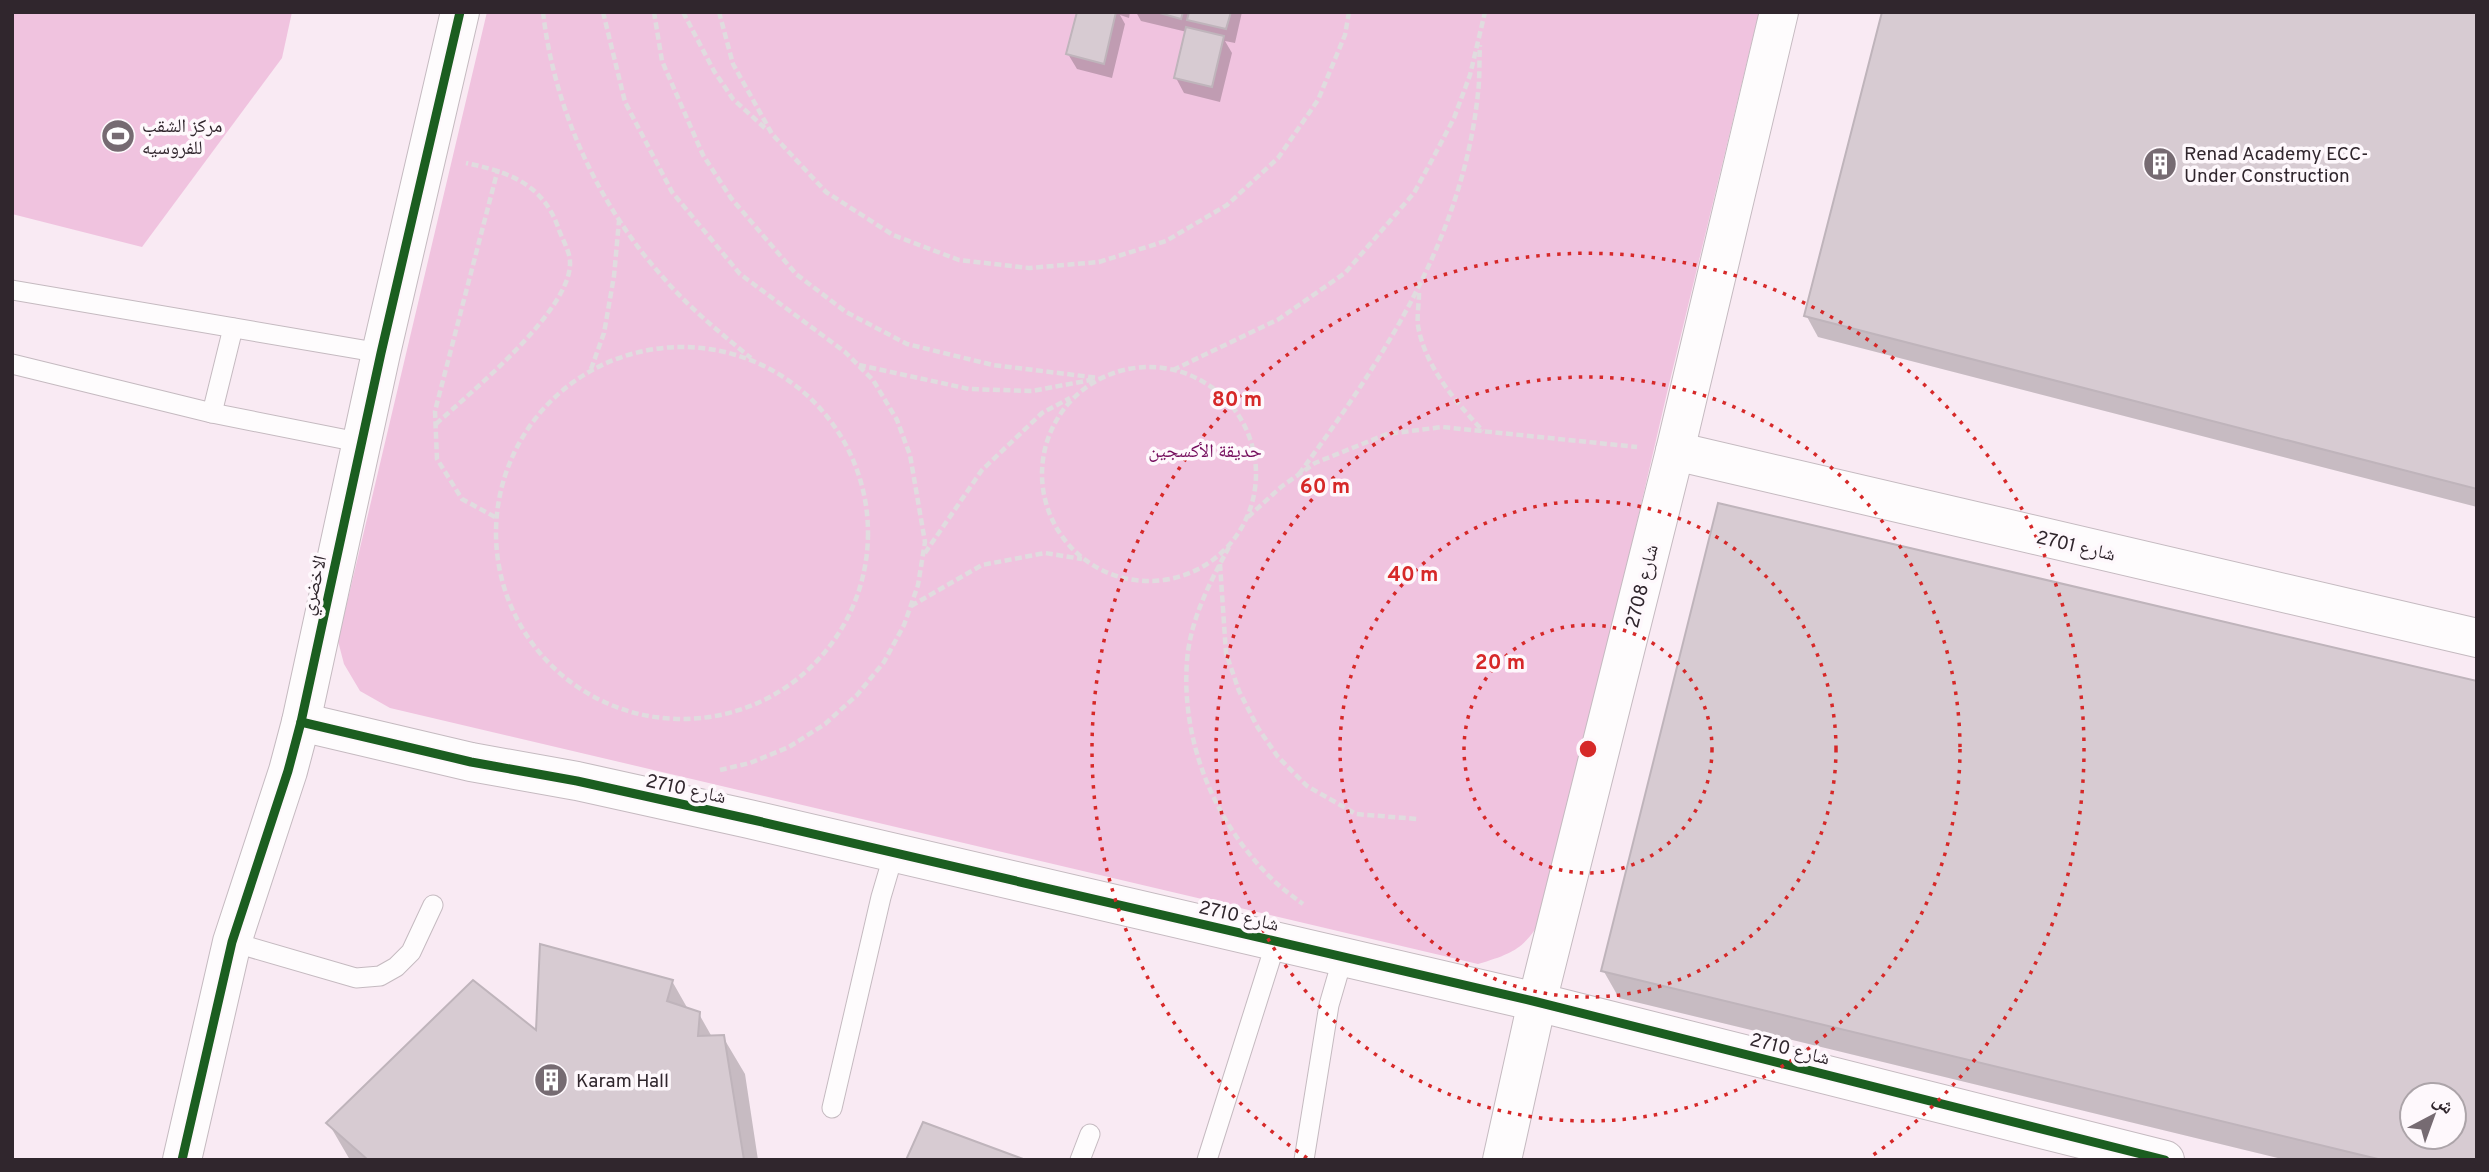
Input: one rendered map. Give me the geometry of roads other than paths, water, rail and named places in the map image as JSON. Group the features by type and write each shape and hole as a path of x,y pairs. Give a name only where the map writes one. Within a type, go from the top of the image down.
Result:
{"street":[{"name":"الاخضري","path":"182,1160 232,942 288,771 300,722 460,12"},
{"name":"شارع 2708","path":"1502,1160 1537,1002 1675,451 1779,12"},
{"name":"شارع 2701","path":"1675,451 2477,638"},
{"name":"شارع 2710","path":"300,722 471,762 578,781 1537,1002 2165,1160"}],"lane":[{"path":"12,290 382,353"},
{"path":"212,413 233,328"},
{"path":"12,364 212,413 363,443"},
{"path":"832,1108 881,897 894,853"},
{"path":"232,942 356,978 380,976 396,967 411,951 433,905"},
{"path":"1207,1160 1276,942"},
{"path":"1304,1160 1329,1004 1343,957"},
{"path":"1080,1160 1090,1135"}],"place":[{"name":"مركز الشقب للفروسيه","path":"118,136"},
{"name":"Renad Academy ECC- Under Construction","path":"2160,164"},
{"name":"Karam Hall","path":"551,1080"}],"park label":[{"name":"حديقة الأكسجين","path":"1205,450"}]}
